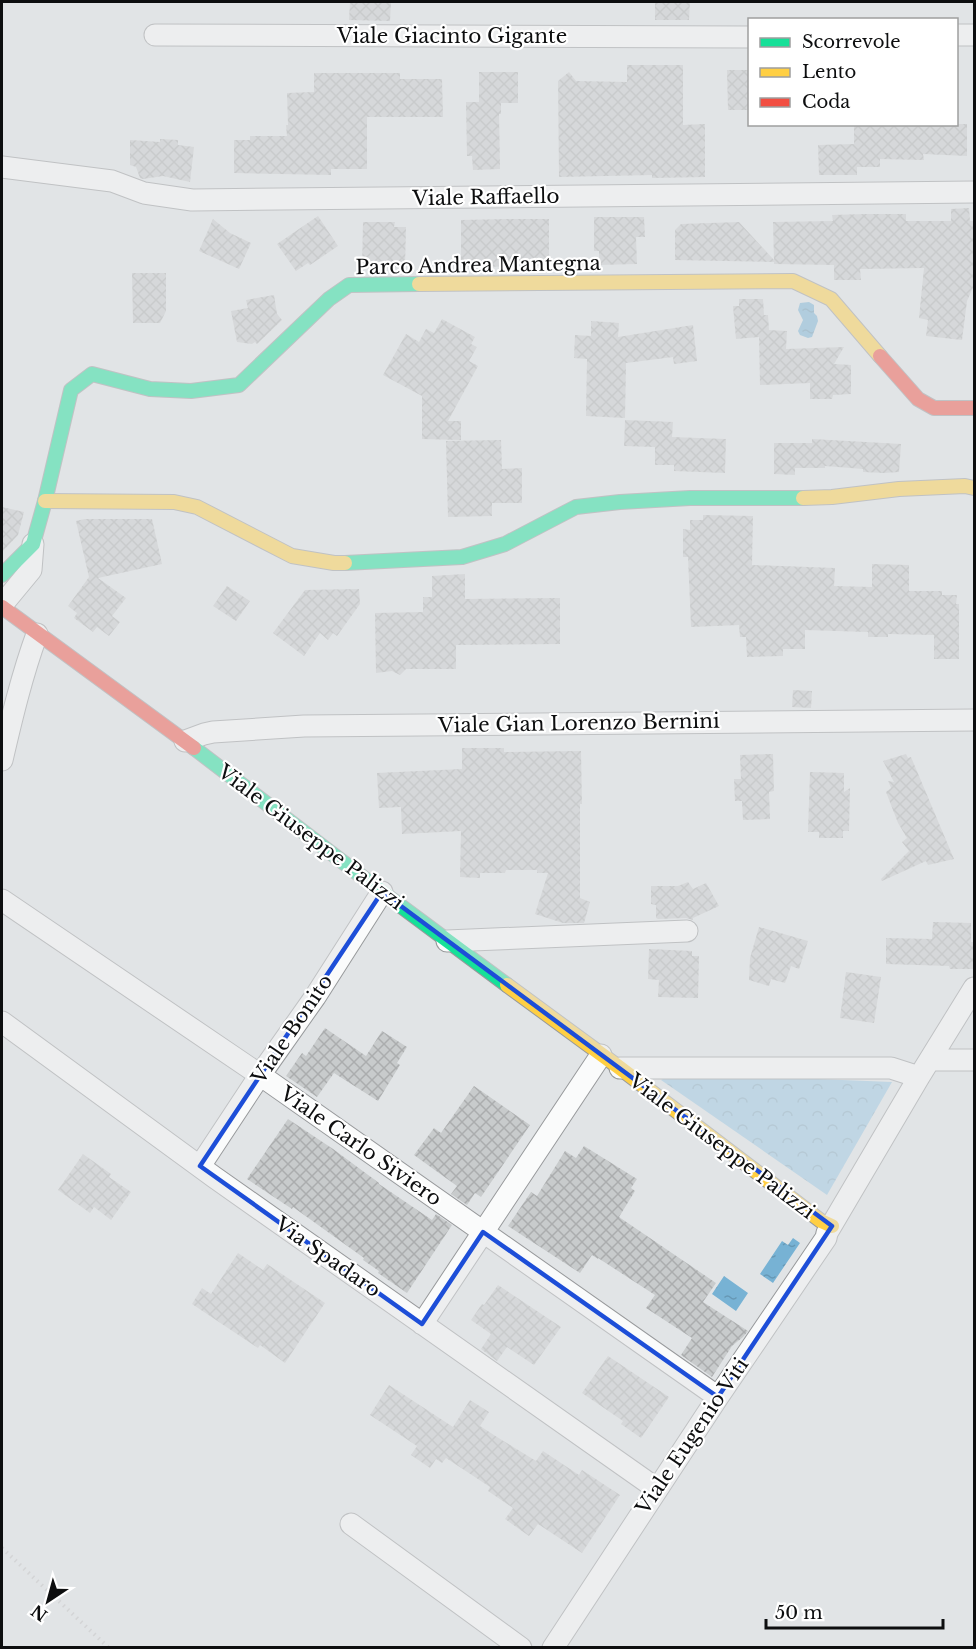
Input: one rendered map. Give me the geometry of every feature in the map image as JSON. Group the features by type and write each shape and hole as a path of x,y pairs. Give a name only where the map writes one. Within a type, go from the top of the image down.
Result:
{"street":[{"name":"Viale Giacinto Gigante","path":"155,35 748,37"},
{"path":"958,35 975,35"},
{"name":"Viale Raffaello","path":"2,167 112,181 144,193 192,200 975,192"},
{"name":"Parco Andrea Mantegna","path":"2,575 33,544 71,390 92,374 150,389 191,391 239,385 329,299 349,285 793,281 831,299 918,399 934,408 975,408"},
{"path":"45,501 174,502 197,507 292,555 334,563 462,557 505,544 576,507 690,498 832,497 899,489 965,486 975,488"},
{"path":"2,606 31,570 33,544"},
{"name":"Viale Giuseppe Palizzi","path":"2,606 185,741 382,892 620,1068 821,1221 832,1226 919,1077 975,988"},
{"path":"2,760 27,659 37,634"},
{"name":"Viale Gian Lorenzo Bernini","path":"185,741 213,732 304,726 975,720"},
{"name":"Viale Bonito","path":"200,1166 315,997 382,892"},
{"name":"Viale Carlo Siviero","path":"2,900 260,1075 718,1396"},
{"path":"447,941 687,932"},
{"name":"Via Spadaro","path":"2,1022 200,1166 657,1489"},
{"path":"422,1324 601,1055"},
{"path":"930,1060 975,1060"},
{"name":"Viale Giuseppe Palizzi","path":"620,1068 891,1068 919,1077"},
{"name":"Viale Eugenio Viti","path":"553,1647 832,1226"},
{"path":"351,1524 521,1647"}],"path":[{"path":"2,1548 109,1647"}],"highlighted area":[{"path":"382,892 832,1226 718,1397 483,1232 422,1324 200,1166"}],"green space":[{"path":"674,1073 892,1082 827,1195 661,1080"}],"water":[{"path":"809,302 814,305 814,313 818,321 812,337 808,338 800,335 798,331 803,320 798,310 800,303"},
{"path":"793,1238 800,1243 773,1283 760,1274 782,1241 788,1245"},
{"path":"724,1276 748,1293 736,1311 712,1294"}],"building":[{"path":"350,2 391,2 390,21 349,20"},
{"path":"655,2 690,2 689,20 655,20"},
{"path":"627,65 683,65 683,125 705,124 705,177 652,178 652,175 559,177 558,81 569,72 576,81 627,82"},
{"path":"727,70 748,70 748,110 728,110"},
{"path":"479,72 518,72 518,103 501,103 501,114 499,114 500,169 473,170 472,156 467,156 466,102 479,102"},
{"path":"314,73 400,73 400,79 442,79 443,117 367,117 367,169 331,169 331,175 234,173 234,140 250,140 250,136 287,136 287,93 314,92"},
{"path":"958,124 967,124 967,156 923,154 924,160 880,159 880,167 857,167 857,175 819,175 818,145 854,144 854,126 958,126"},
{"path":"160,139 178,140 178,145 194,147 190,182 163,176 143,179 140,178 136,167 130,165 130,140 160,142"},
{"path":"969,208 970,221 975,221 975,283 967,301 962,340 926,336 928,320 919,318 924,268 860,269 861,280 834,280 834,265 675,260 675,230 681,224 739,222 774,260 773,222 833,221 832,215 866,214 906,214 906,221 951,221 951,209"},
{"path":"318,216 338,246 310,265 308,263 296,271 277,244"},
{"path":"594,217 644,217 645,237 636,237 637,264 599,265 599,251 594,251"},
{"path":"213,219 230,233 251,243 239,269 199,251"},
{"path":"549,219 549,266 461,267 461,220"},
{"path":"363,222 395,222 394,227 406,227 405,267 362,268"},
{"path":"132,273 166,273 166,311 160,323 133,323"},
{"path":"274,295 277,314 282,320 257,344 237,342 231,311 248,308 246,300"},
{"path":"739,299 763,299 764,315 768,315 769,330 787,331 786,349 844,347 834,364 851,365 851,394 833,395 832,399 810,399 810,383 760,385 759,337 736,339 733,306 739,306"},
{"path":"442,319 475,337 471,344 477,347 469,361 478,366 448,421 461,421 461,440 422,439 422,396 383,375 406,334 419,342 426,329 434,333"},
{"path":"591,321 619,323 618,337 693,325 697,361 674,364 673,357 626,363 625,418 586,416 587,359 574,358 575,335 591,336"},
{"path":"625,420 673,422 672,437 726,439 725,473 674,471 674,465 655,465 655,447 624,446"},
{"path":"812,439 901,444 899,472 863,472 863,469 825,466 825,468 795,468 795,475 774,474 774,443 812,443"},
{"path":"501,440 502,469 522,468 522,503 492,503 492,516 448,517 446,441"},
{"path":"2,507 24,512 18,535 2,552"},
{"path":"703,515 753,516 752,565 835,568 834,586 872,587 872,564 909,565 909,591 942,591 942,595 957,595 959,659 934,659 934,635 888,634 888,637 868,637 868,632 805,630 805,649 783,649 783,656 747,657 746,637 740,637 739,625 691,627 688,557 683,557 683,529 690,530 690,520 703,520"},
{"path":"152,519 162,564 98,578 126,598 112,616 120,622 109,636 97,627 93,632 74,618 77,613 68,606 89,577 76,521"},
{"path":"465,574 465,599 560,598 560,644 456,645 456,669 406,669 400,675 392,671 376,673 375,613 423,612 423,597 432,597 432,576"},
{"path":"227,586 250,601 236,621 213,606"},
{"path":"359,589 360,604 337,636 333,633 328,640 320,633 304,656 273,633 305,590"},
{"path":"793,690 812,691 811,708 792,707"},
{"path":"462,748 504,748 504,752 581,751 580,898 590,902 584,923 563,923 535,914 548,873 537,873 537,870 506,870 505,873 480,873 480,878 460,877 461,831 402,834 401,807 379,808 377,773 462,769"},
{"path":"773,754 774,791 769,792 770,819 743,820 742,801 735,801 734,779 741,779 740,755"},
{"path":"906,754 908,758 911,757 954,859 928,865 926,861 882,881 881,879 909,851 902,842 907,838 898,823 886,792 891,788 888,781 894,782 883,761"},
{"path":"810,772 844,773 844,792 850,788 849,831 843,831 843,838 819,838 819,832 808,832"},
{"path":"688,882 693,889 706,883 719,906 693,920 656,918 656,905 651,904 651,886 678,886"},
{"path":"933,922 971,923 971,942 975,942 975,969 886,964 886,938 932,939"},
{"path":"759,927 808,941 799,969 791,966 785,983 771,979 769,986 749,980 750,958"},
{"path":"649,949 692,951 692,956 699,956 698,998 658,997 659,980 648,979"},
{"path":"846,972 881,977 874,1023 840,1018"},
{"path":"325,1028 366,1056 382,1031 407,1047 397,1063 400,1065 378,1101 334,1073 317,1097 286,1076 302,1053 306,1056"},
{"path":"474,1086 530,1125 481,1197 475,1193 467,1205 451,1194 457,1186 414,1155 434,1128 441,1133"},
{"path":"288,1119 432,1220 436,1214 452,1225 407,1293 378,1273 379,1271 363,1260 364,1258 293,1207 292,1209 247,1179"},
{"path":"584,1146 637,1179 631,1188 635,1191 619,1217 716,1283 703,1302 748,1331 732,1346 712,1377 681,1355 692,1338 646,1308 655,1295 592,1255 580,1273 508,1226 531,1192 537,1196 565,1151 576,1158"},
{"path":"83,1154 111,1174 109,1177 131,1192 111,1220 94,1207 90,1213 58,1190"},
{"path":"238,1253 263,1270 267,1264 325,1303 285,1363 260,1345 258,1348 192,1304 202,1288 211,1294"},
{"path":"498,1285 561,1327 534,1365 507,1347 497,1361 481,1349 491,1334 471,1320"},
{"path":"608,1356 669,1397 641,1438 621,1424 623,1421 582,1393"},
{"path":"389,1385 453,1427 470,1400 489,1412 480,1426 497,1437 536,1461 543,1451 579,1475 582,1470 620,1495 582,1553 538,1524 529,1536 505,1519 513,1508 488,1491 490,1487 446,1458 442,1463 436,1459 430,1468 411,1455 417,1446 370,1415"}],"traffic: fast":[{"path":"2,575 33,544 71,390 92,374 150,389 191,391 239,385 329,299 349,285 419,284"},
{"path":"345,563 462,557 505,544 576,507 690,498 803,498"},
{"path":"194,748 507,985"}],"traffic: slow":[{"path":"419,284 793,281 831,299 880,356"},
{"path":"803,498 899,489 965,486 974,488"},
{"path":"45,501 174,502 197,507 292,556 345,563"},
{"path":"507,985 821,1221 832,1226"}],"traffic: jam":[{"path":"880,356 918,399 934,408 974,408"},
{"path":"2,607 194,748"}]}
